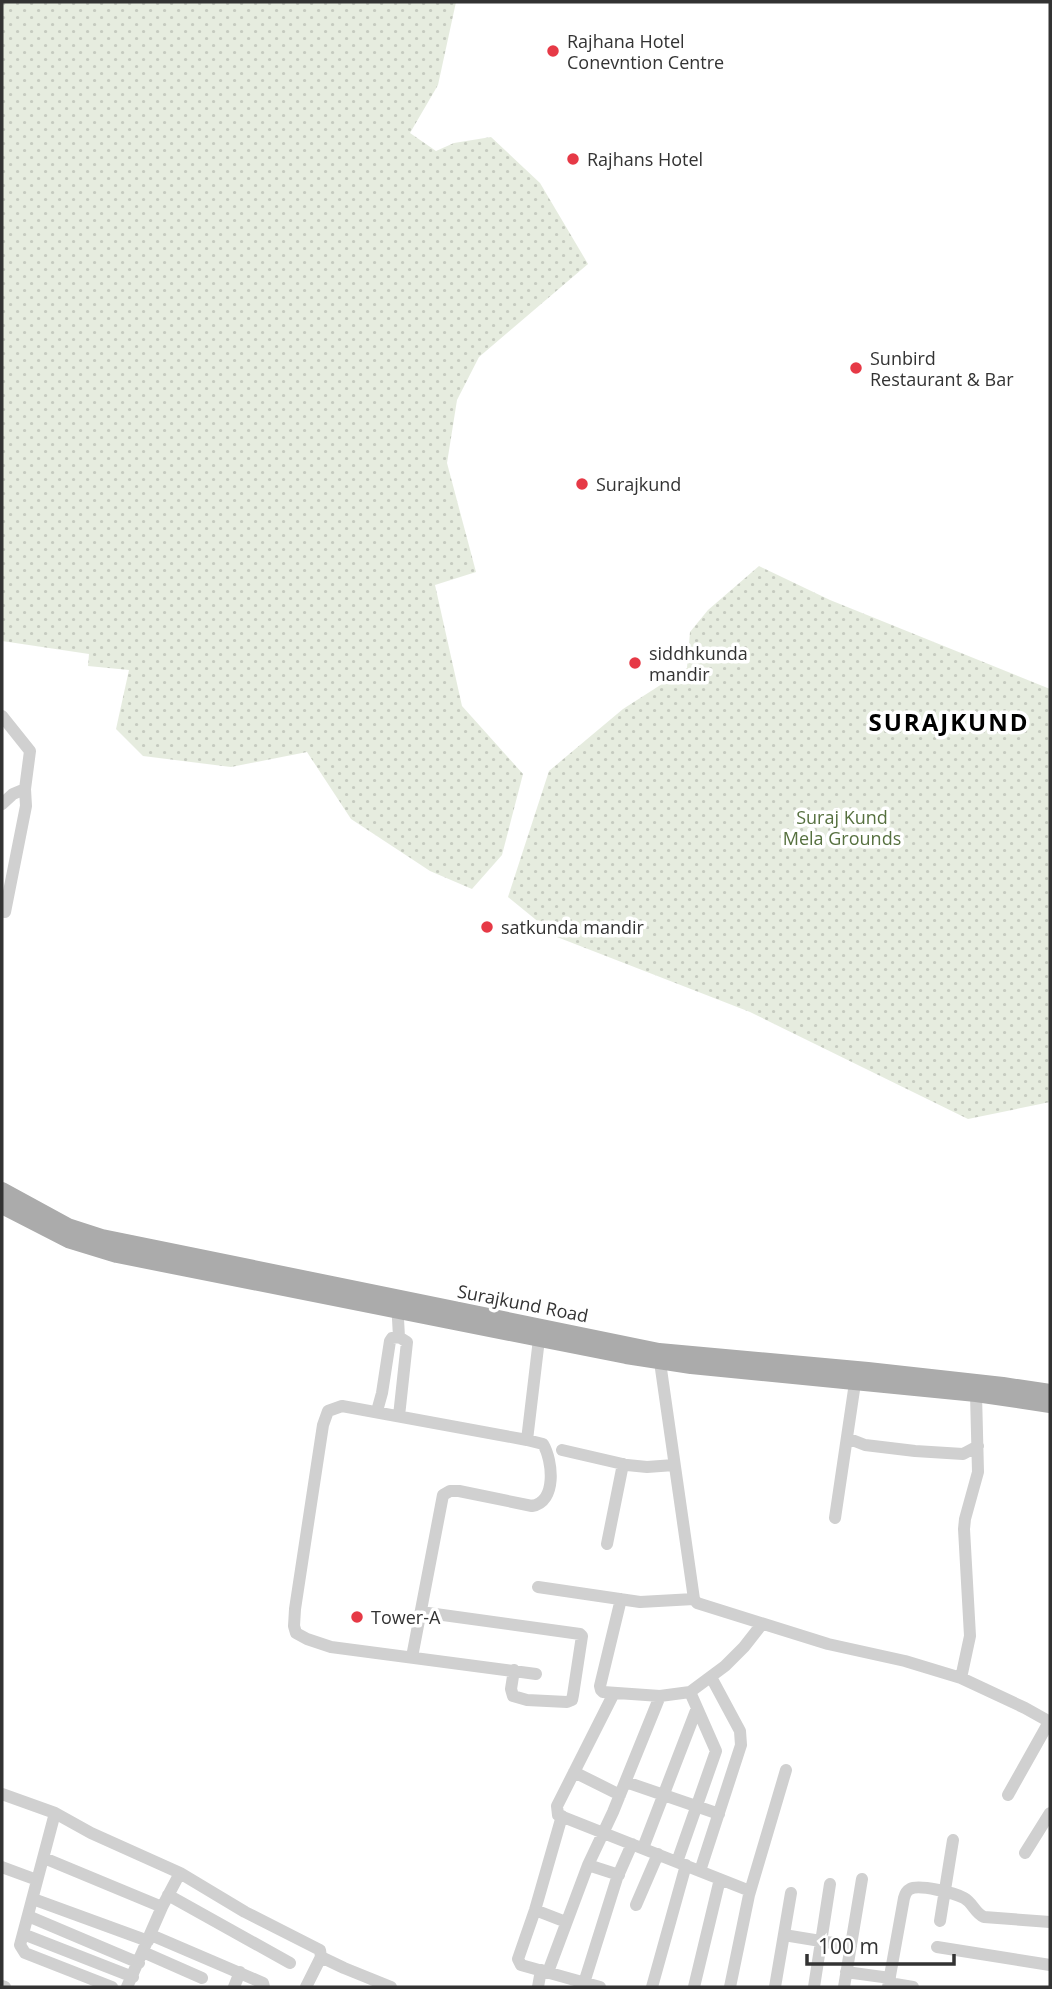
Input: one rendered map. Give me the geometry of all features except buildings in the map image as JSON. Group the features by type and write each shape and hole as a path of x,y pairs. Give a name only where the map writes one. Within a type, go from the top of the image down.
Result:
{"main road":[{"name":"Surajkund Road","path":"2,1190 88,1234 397,1305 451,1320 539,1339 561,1337"},
{"name":"Surajkund Road","path":"2,1206 51,1232 100,1251 397,1305 659,1357 1050,1405"},
{"name":"Surajkund Road","path":"659,1357 881,1371 1050,1392"}],"street":[{"path":"2,716 30,751 25,789 26,806 3,916"},
{"path":"2,804 12,794 25,789"},
{"path":"2,885 5,892 3,916"},
{"path":"397,1305 399,1337"},
{"path":"376,1411 382,1393 390,1341 399,1337 407,1342 400,1416"},
{"path":"527,1440 539,1339"},
{"path":"659,1357 694,1599 700,1606 841,1648 905,1661 961,1678 1050,1722 1008,1795"},
{"path":"835,1518 855,1383"},
{"path":"961,1678 971,1636 964,1529 978,1472 976,1394"},
{"path":"412,1657 443,1495 459,1490 532,1506 541,1505 546,1499 551,1473 548,1453 543,1444 527,1440 342,1406 328,1411 320,1440 294,1626 296,1633 331,1647 537,1674"},
{"path":"847,1438 864,1445 963,1454 978,1446"},
{"path":"562,1450 623,1464 647,1467 674,1465"},
{"path":"607,1544 623,1464"},
{"path":"538,1587 648,1602 694,1599"},
{"path":"621,1599 600,1686 603,1692 660,1696 690,1692 744,1647 762,1624"},
{"path":"421,1612 582,1636 572,1700 527,1700 513,1696 511,1689 514,1670"},
{"path":"700,1871 741,1745 741,1734 711,1677"},
{"path":"652,1987 696,1806 716,1751 690,1692"},
{"path":"614,1693 556,1806 558,1815 750,1891"},
{"path":"538,1987 660,1696"},
{"path":"584,1983 619,1875 663,1795 697,1708"},
{"path":"730,1987 750,1891 786,1770"},
{"path":"574,1772 620,1795"},
{"path":"626,1782 719,1814"},
{"path":"2,1794 55,1813 91,1833 180,1872 245,1912 320,1950 321,1956 306,1987"},
{"path":"55,1813 20,1945 25,1953 112,1987"},
{"path":"1025,1853 1050,1813"},
{"path":"562,1816 536,1910 518,1959 521,1965 544,1971 568,1983 600,1987"},
{"path":"940,1921 953,1840"},
{"path":"636,1905 658,1854"},
{"path":"44,1858 162,1907"},
{"path":"588,1866 619,1875"},
{"path":"2,1867 37,1880"},
{"path":"23,1934 130,1982 180,1872"},
{"path":"844,1987 862,1878"},
{"path":"694,1987 720,1879"},
{"path":"814,1987 830,1884"},
{"path":"889,1983 905,1894 913,1888 962,1897 984,1917 1050,1922"},
{"path":"775,1987 791,1893"},
{"path":"168,1895 290,1963"},
{"path":"33,1899 145,1948 200,1982 209,1961"},
{"path":"536,1910 566,1922"},
{"path":"28,1916 145,1948 209,1961 240,1972 263,1983 264,1987"},
{"path":"784,1935 851,1946"},
{"path":"937,1947 1050,1965"},
{"path":"321,1956 362,1982 391,1987"},
{"path":"234,1987 240,1972"},
{"path":"846,1972 913,1987"}],"green space":[{"path":"2,2 456,2 438,85 410,133 436,151 454,143 491,137 540,183 588,264 479,357 457,400 447,463 476,572 435,585 462,706 523,774 502,855 472,889 430,871 351,819 307,752 231,767 143,756 116,729 129,670 88,666 89,654 2,641"},
{"name":"Suraj Kund Mela Grounds","path":"759,566 830,600 1050,689 1050,1102 968,1119 750,1012 557,937 508,897 549,771 623,709 687,668 690,632 708,610"}],"place":[{"name":"Rajhana Hotel Conevntion Centre","path":"553,51"},
{"name":"Rajhans Hotel","path":"573,159"},
{"name":"Sunbird Restaurant & Bar","path":"856,368"},
{"name":"Surajkund","path":"582,484"},
{"name":"siddhkunda mandir","path":"635,663"},
{"name":"satkunda mandir","path":"487,927"},
{"name":"Tower-A","path":"357,1617"}],"district":[{"name":"SURAJKUND","path":"949,721"}]}
